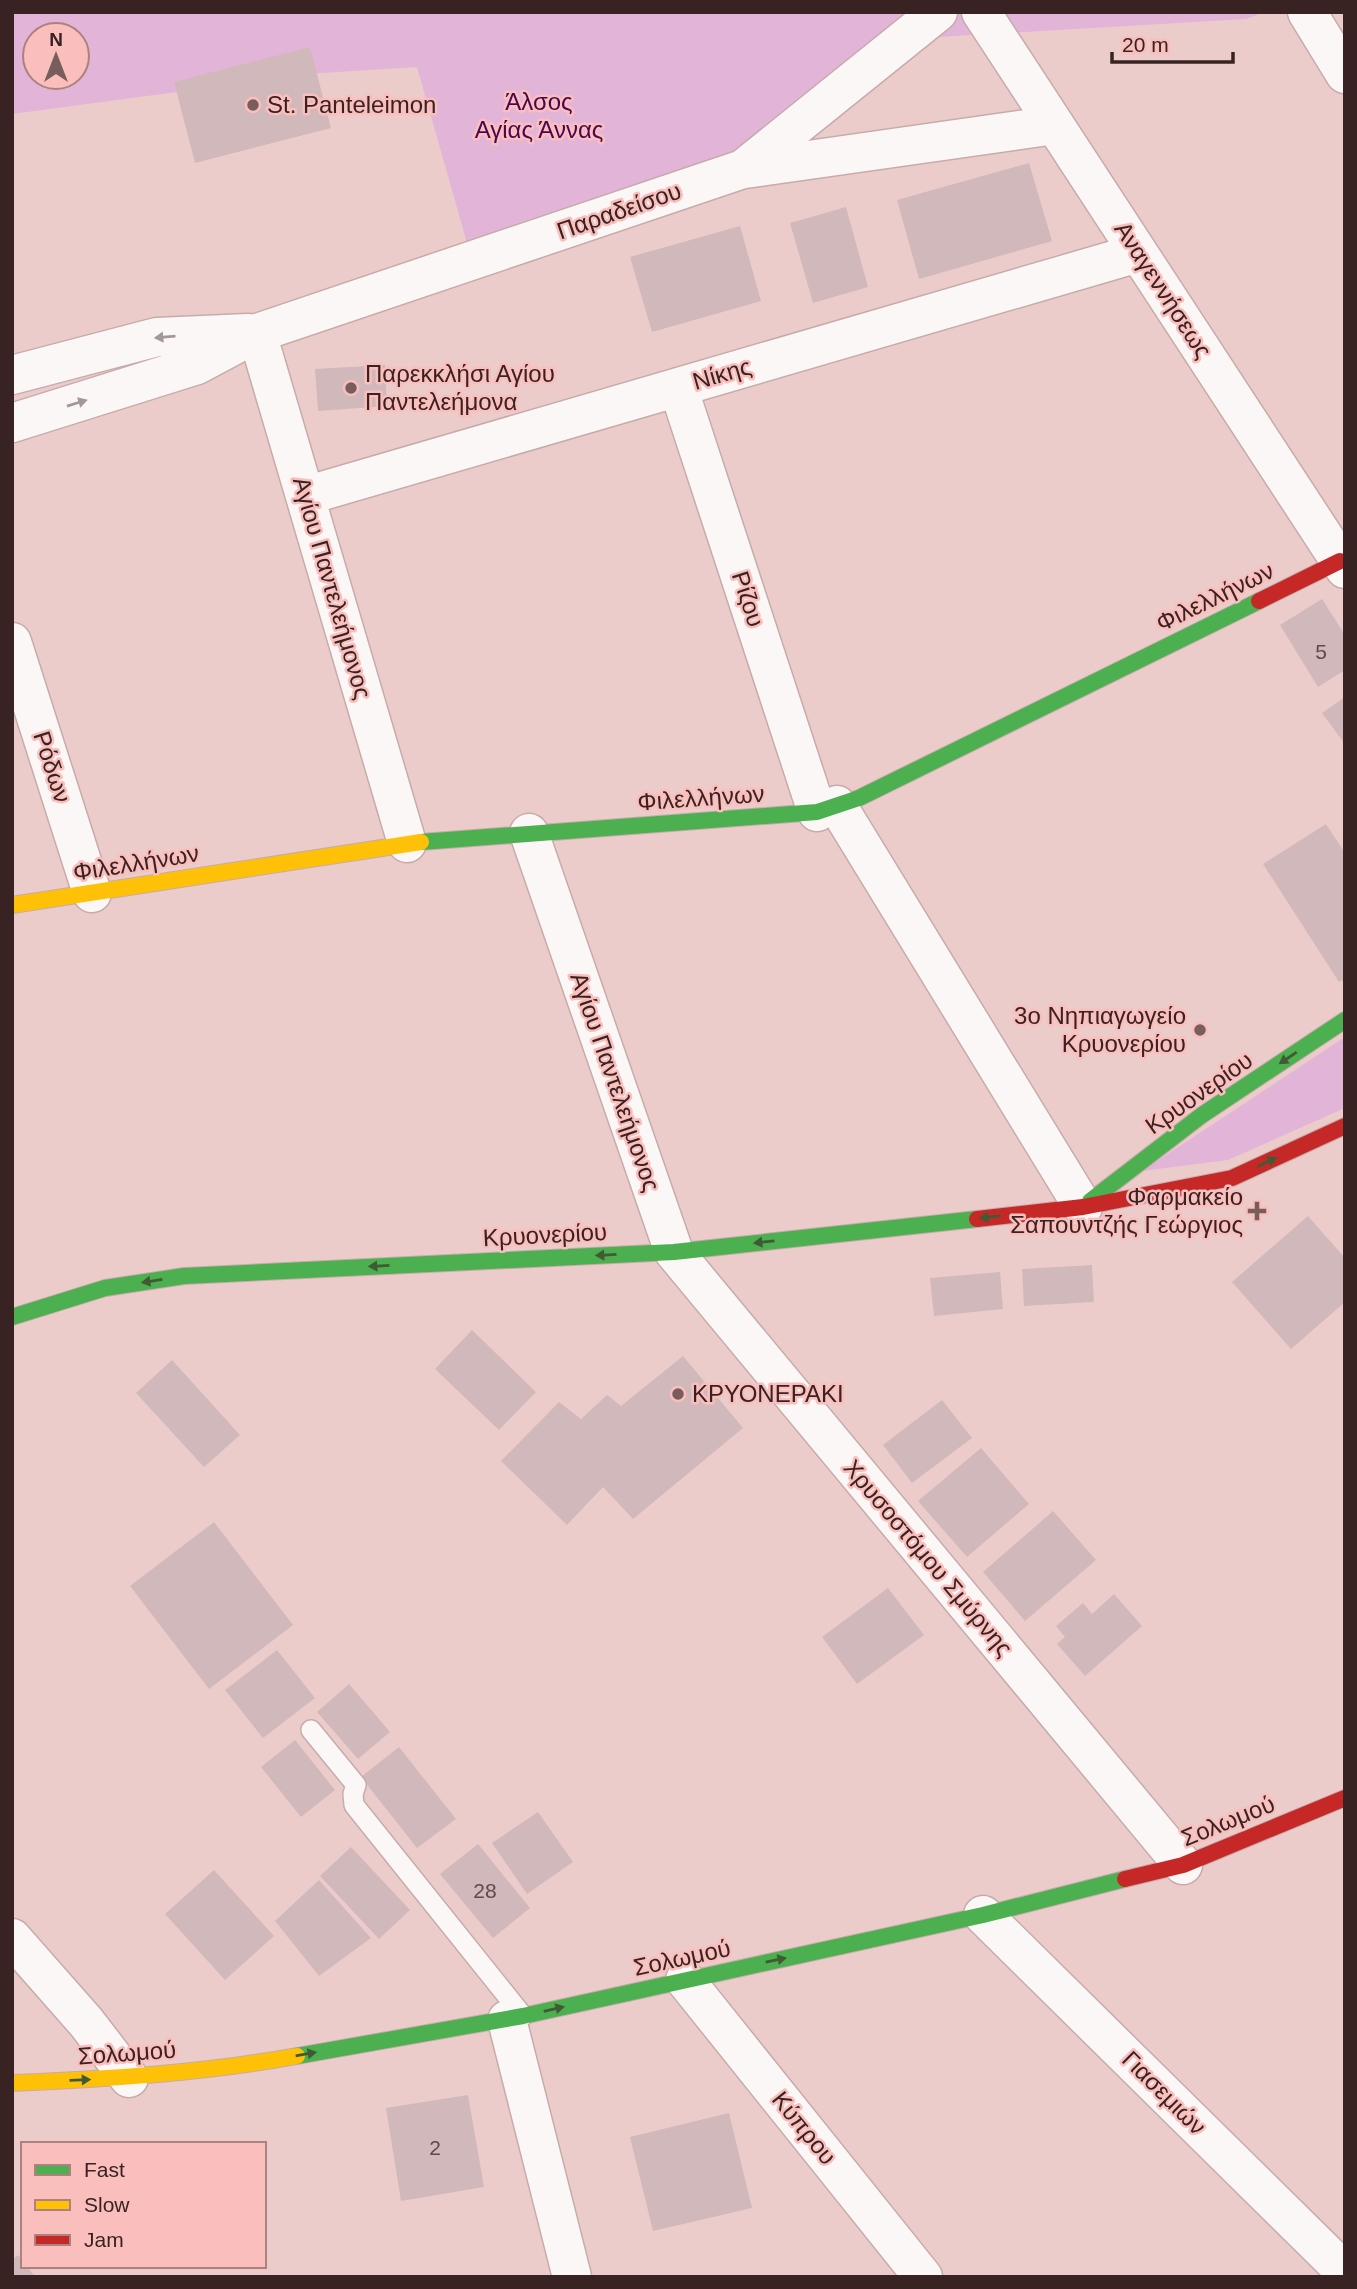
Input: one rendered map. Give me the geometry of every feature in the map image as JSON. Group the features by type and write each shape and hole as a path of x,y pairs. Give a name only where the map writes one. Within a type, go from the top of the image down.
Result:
{"main road":[{"name":"Φιλελλήνων","path":"12,905 407,843 827,808 859,798 1342,565"},
{"name":"Κρυονερίου","path":"1083,1207 1202,1115 1345,1020"},
{"name":"Κρυονερίου","path":"12,1317 105,1288 184,1276 674,1252 1083,1207 1232,1178 1345,1126"},
{"name":"Σολωμού","path":"12,2082 129,2078 243,2066 515,2018 983,1915 1183,1865 1345,1798"}],"street":[{"name":"Παραδείσου","path":"12,423 197,365 257,333 743,169 938,12"},
{"name":"Αναγεννήσεως","path":"981,12 1342,565"},
{"path":"1307,12 1345,74"},
{"path":"743,169 1055,125"},
{"name":"Νίκης","path":"305,496 1138,253"},
{"name":"Παραδείσου","path":"12,375 157,337 257,333"},
{"name":"Αγίου Παντελεήμονος","path":"257,333 407,843"},
{"name":"Ρίζου","path":"678,387 827,808 1083,1207"},
{"name":"Ρόδων","path":"12,642 93,892"},
{"name":"Αγίου Παντελεήμονος","path":"529,833 674,1252"},
{"name":"Χρυσοστόμου Σμύρνης","path":"674,1252 1183,1865"},
{"name":"Γιασεμιών","path":"983,1915 1345,2272"},
{"path":"12,1938 86,2022 129,2078"},
{"name":"Κύπρου","path":"685,1980 923,2277"},
{"path":"515,2018 572,2277"}],"lane":[{"path":"311,1730 356,1785 352,1794 354,1805 515,2018"}],"green space":[{"name":"Άλσος Αγίας Άννας","path":"12,12 1264,12 1246,19 921,38 743,169 467,243 417,67 321,73 12,114"},
{"path":"1345,1037 1345,1108 1228,1160 1142,1171"}],"building":[{"name":"St. Panteleimon","path":"310,47 331,128 195,163 174,82"},
{"path":"1029,163 1052,241 919,279 897,200"},
{"path":"846,207 868,287 813,303 790,223"},
{"path":"740,226 761,301 652,332 630,257"},
{"name":"Παρεκκλήσι Αγίου Παντελεήμονα","path":"385,365 387,406 318,411 315,369"},
{"path":"1322,599 1345,635 1345,670 1318,687 1280,625"},
{"path":"1345,697 1345,744 1322,713"},
{"path":"1326,824 1345,853 1345,979 1339,982 1263,864"},
{"path":"1308,1216 1345,1258 1345,1302 1291,1349 1232,1282"},
{"path":"1092,1265 1094,1302 1024,1306 1022,1269"},
{"path":"1000,1272 1003,1309 934,1316 930,1278"},
{"path":"472,1330 536,1392 499,1430 435,1369"},
{"path":"683,1356 743,1428 633,1519 603,1487 567,1525 501,1461 559,1402 581,1419 607,1395 621,1406"},
{"path":"172,1360 240,1435 204,1467 136,1393"},
{"path":"942,1400 972,1438 912,1483 883,1445"},
{"path":"981,1448 1029,1504 967,1557 918,1501"},
{"path":"1053,1511 1096,1560 1025,1621 983,1572"},
{"path":"214,1522 293,1625 209,1689 130,1586"},
{"path":"888,1588 924,1635 857,1684 822,1637"},
{"path":"1114,1594 1142,1626 1085,1676 1057,1644 1065,1637 1056,1626 1083,1603 1092,1614"},
{"path":"277,1650 315,1698 263,1738 225,1690"},
{"path":"349,1684 390,1732 358,1759 317,1712"},
{"path":"295,1740 335,1790 301,1817 261,1767"},
{"path":"399,1747 456,1819 417,1848 361,1777"},
{"path":"538,1812 573,1862 527,1894 492,1843"},
{"path":"478,1844 530,1908 493,1938 440,1874"},
{"path":"351,1847 410,1910 379,1939 320,1876"},
{"path":"214,1870 274,1936 225,1980 165,1914"},
{"path":"319,1880 371,1938 319,1976 275,1921"},
{"path":"468,2095 484,2187 401,2201 386,2108"},
{"path":"729,2113 752,2208 653,2231 630,2137"},
{"path":"18,2255 21,2268 28,2268 35,2277 12,2277 12,2260"}],"traffic: fast":[{"path":"421,842 817,812 859,798 1259,601"},
{"path":"1090,1201 1202,1115 1345,1020"},
{"path":"12,1317 105,1288 184,1276 674,1252 977,1219"},
{"path":"297,2056 523,2016 983,1915 1125,1879"}],"traffic: slow":[{"path":"12,905 421,842"},
{"path":"12,2083 155,2074 297,2056"}],"traffic: jam":[{"path":"1259,601 1340,561"},
{"path":"977,1219 1083,1207 1232,1178 1345,1126"},
{"path":"1125,1879 1183,1865 1345,1798"}],"place":[{"name":"St. Panteleimon","path":"253,105"},
{"name":"Παρεκκλήσι Αγίου Παντελεήμονα","path":"351,388"},
{"name":"3ο Νηπιαγωγείο Κρυονερίου","path":"1200,1030"},
{"name":"Φαρμακείο Σαπουντζής Γεώργιος","path":"1257,1211"},
{"name":"ΚΡΥΟΝΕΡΑΚΙ","path":"678,1394"}]}
